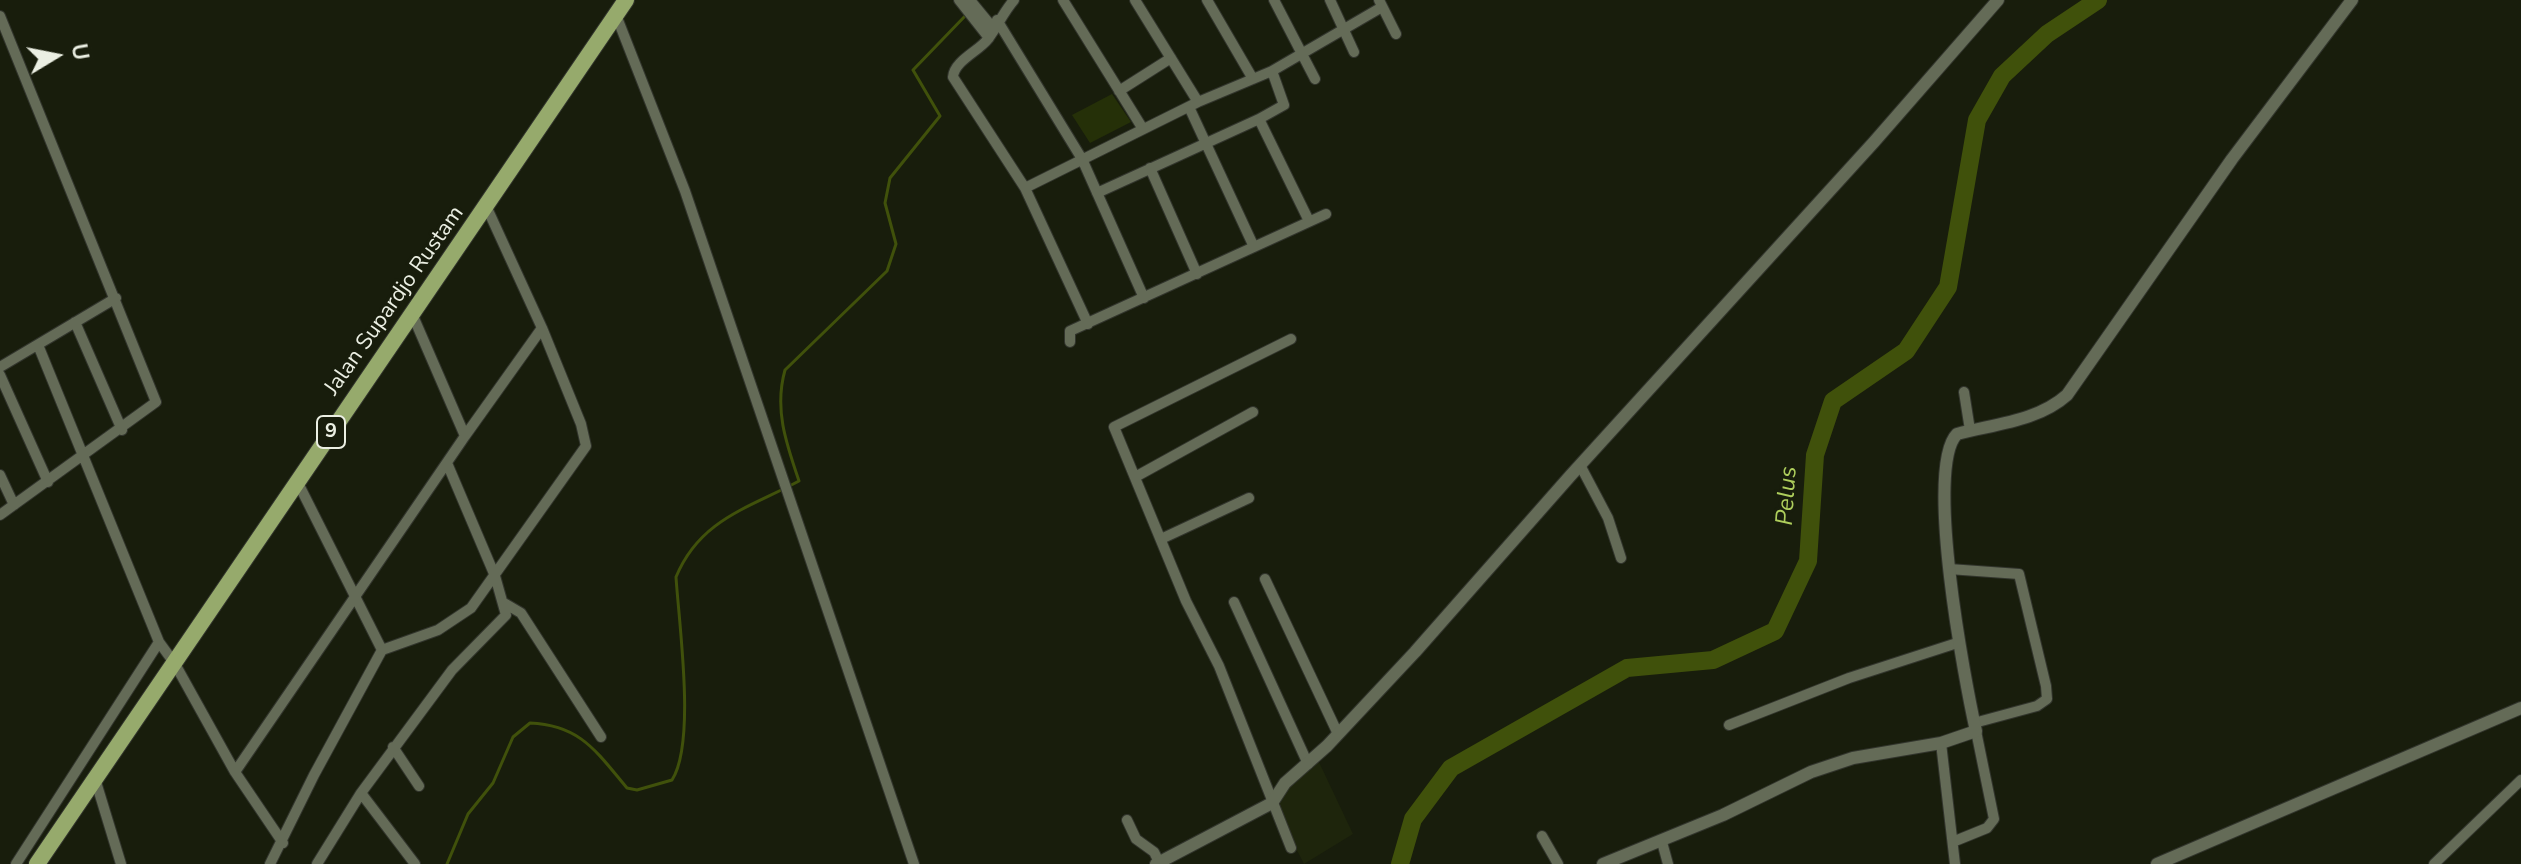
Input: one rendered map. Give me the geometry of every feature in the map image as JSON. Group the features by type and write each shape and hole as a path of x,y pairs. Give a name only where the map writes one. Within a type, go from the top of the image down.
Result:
{"highway":[{"name":"Jalan Supardjo Rustam","path":"37,864 96,782 297,481 487,208 626,0"}],"street":[{"path":"1014,0 993,29 952,74 1025,188 1088,324"},
{"path":"1063,0 1143,129"},
{"path":"1135,0 1171,58 1254,247"},
{"path":"1207,0 1253,79"},
{"path":"1274,0 1315,79"},
{"path":"1330,0 1354,52"},
{"path":"1127,820 1136,839 1162,862 1272,803 1285,783 1338,734 1874,142 1998,0"},
{"path":"1955,841 1987,828 1994,819 1957,643 1949,569 1947,452 1955,436 2033,416 2054,406 2067,395 2223,172 2352,0"},
{"path":"963,1 973,14 993,29 1082,159 1144,298"},
{"path":"1025,188 1193,104 1272,71 1380,4 1396,34"},
{"path":"616,15 685,191 914,864"},
{"path":"0,16 156,402 122,430 0,515"},
{"path":"1119,91 1171,58"},
{"path":"1097,193 1284,105 1272,71"},
{"path":"1259,119 1309,221"},
{"path":"1150,168 1197,274"},
{"path":"275,862 314,775 382,650 458,619 495,576 586,446 581,424 542,328 487,208"},
{"path":"1070,342 1070,331 1326,214"},
{"path":"0,367 116,298"},
{"path":"413,316 465,436"},
{"path":"75,322 122,430"},
{"path":"235,772 542,328"},
{"path":"1291,339 1114,427 1137,476 1186,601 1219,666 1291,848"},
{"path":"38,345 159,642 175,664 235,772 283,843"},
{"path":"0,375 48,482"},
{"path":"1964,392 1970,430"},
{"path":"1137,476 1253,412"},
{"path":"317,864 393,747 452,670 505,620 504,603 495,576 447,463"},
{"path":"1580,465 1608,518 1621,558"},
{"path":"0,475 14,505"},
{"path":"297,481 358,596 382,650"},
{"path":"1161,539 1249,498"},
{"path":"1603,864 1662,842 1811,772 1853,758 1941,743 1975,727 2037,706 2047,699 2019,574 1949,569"},
{"path":"1265,579 1338,734"},
{"path":"1234,602 1308,764"},
{"path":"504,603 521,613 601,737"},
{"path":"16,864 159,642"},
{"path":"1729,725 1840,681 1957,643"},
{"path":"2157,864 2521,708"},
{"path":"1941,743 1955,841 1955,864"},
{"path":"393,747 419,786"},
{"path":"2434,864 2521,780"},
{"path":"96,782 121,864"},
{"path":"361,793 415,864"},
{"path":"1542,836 1558,864"},
{"path":"1662,842 1668,864"}],"shaded area":[{"path":"1112,94 1131,122 1090,143 1072,115"},
{"path":"1318,760 1353,834 1304,864 1273,803"}],"waterway":[{"name":"Pelus","path":"1400,864 1413,819 1451,768 1627,668 1713,660 1775,631 1808,561 1815,455 1833,401 1906,351 1948,287 1977,120 2002,76 2047,34 2098,0"},
{"path":"447,864 468,814 493,783 513,737 530,723 562,729 586,742 627,788 637,790 672,780 679,762 685,712 676,577 686,557 712,528 799,481 781,412 785,370 887,271 896,244 885,203 890,178 940,116 913,70 967,14"}]}
